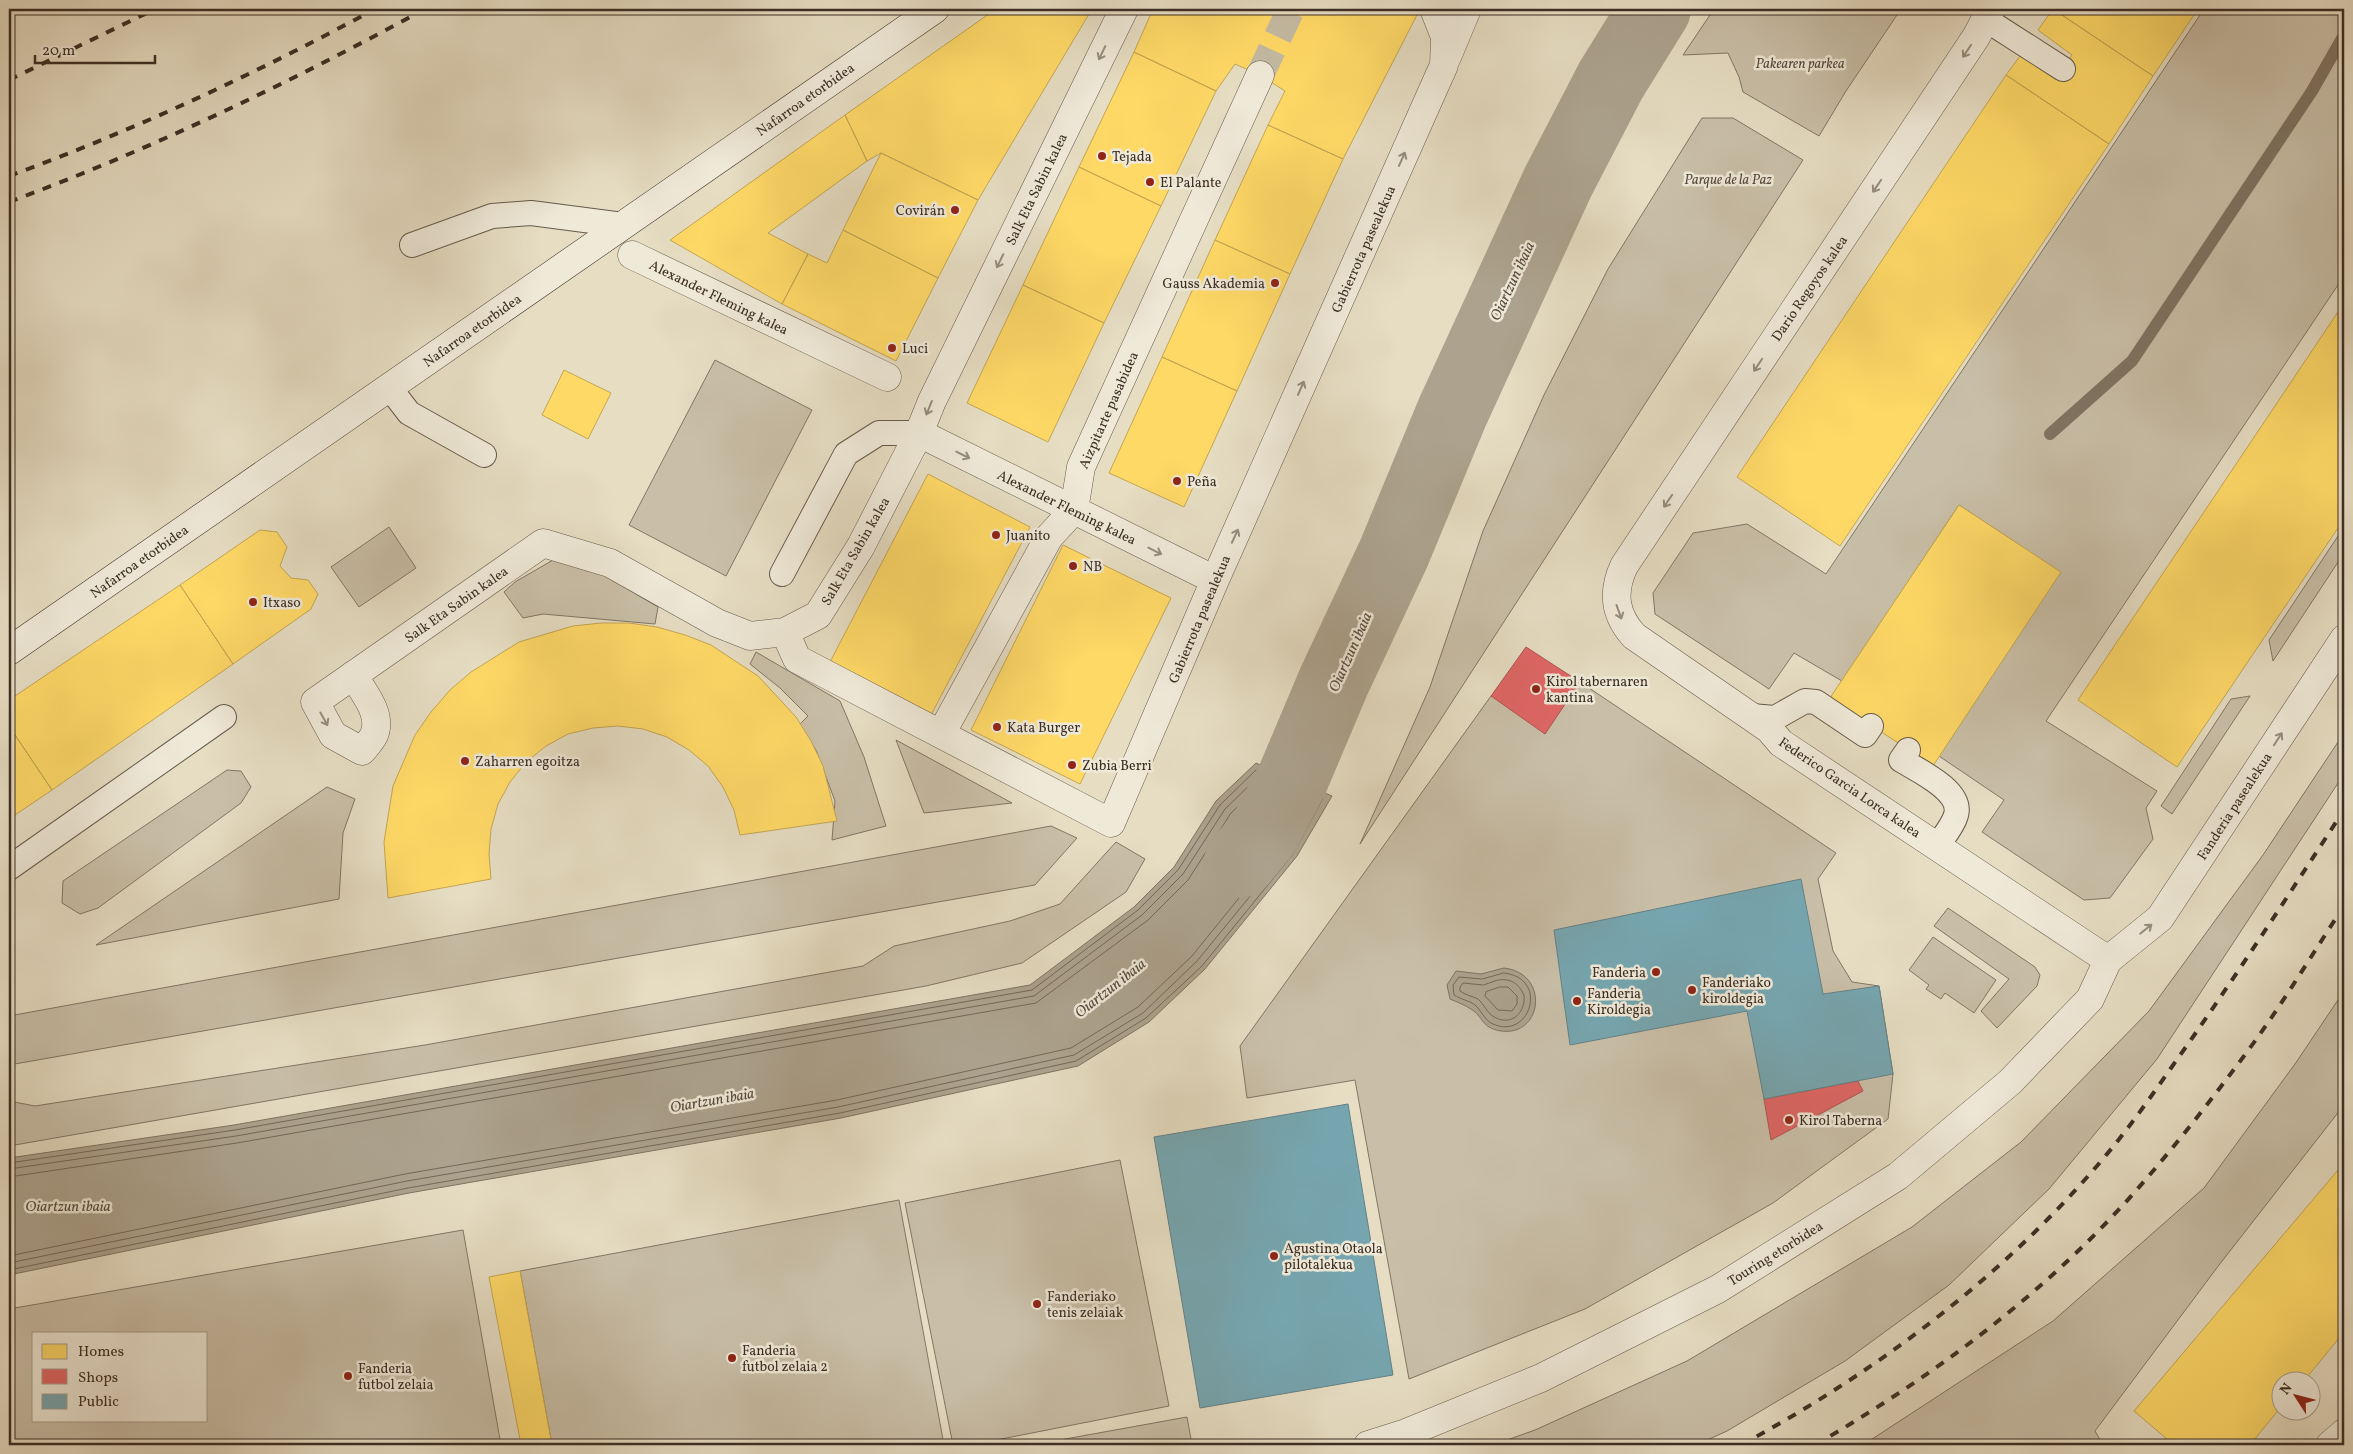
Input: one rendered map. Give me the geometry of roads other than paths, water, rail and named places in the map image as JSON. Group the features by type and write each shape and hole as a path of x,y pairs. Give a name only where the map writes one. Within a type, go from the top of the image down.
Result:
{"street":[{"name":"Nafarroa etorbidea","path":"9,651 935,9"},
{"name":"Salk Eta Sabin kalea","path":"353,675 543,543 610,563 717,623 750,636 785,632 818,615 861,546 919,433 932,401 1124,9"},
{"name":"Gabierrota pasealekua","path":"1434,9 1445,37 1444,66"},
{"name":"Gabierrota pasealekua","path":"785,632 797,659 1111,823 1215,580 1444,66 1467,9"},
{"name":"Dario Regoyos kalea","path":"1624,566 1976,37 1988,14"},
{"name":"Aizpitarte pasabidea","path":"1074,510 1081,467 1260,75"},
{"name":"Alexander Fleming kalea","path":"632,255 887,377"},
{"name":"Alexander Fleming kalea","path":"919,433 1215,580"},
{"path":"941,734 1049,537 1074,510"},
{"name":"Federico Garcia Lorca kalea","path":"1624,566 1616,589 1616,602 1625,626 1634,636 1769,729 1781,743 2108,960"},
{"name":"Fanderia pasealekua","path":"2108,960 2160,918 2344,639"},
{"name":"Touring etorbidea","path":"1368,1445 1406,1433 1541,1378 1718,1289 1898,1176 2010,1082 2090,999 2108,960"},
{"path":"2330,1445 2344,1433"}],"lane":[{"path":"1988,14 2063,69"},
{"path":"412,245 492,216 531,213 623,225"},
{"path":"389,387 409,413 484,455"},
{"path":"782,574 846,454 879,433 919,433"},
{"path":"1751,716 1775,718 1805,701 1816,702 1865,735 1871,726"},
{"path":"1786,712 1783,721 1784,733 1790,742 1812,764"},
{"path":"9,868 224,717"},
{"path":"1908,750 1901,760 1945,788 1952,795 1956,804 1957,813 1938,846"}],"water":[{"name":"Oiartzun ibaia","path":"1256,763 1332,796 1297,856 1205,969 1149,1022 1078,1066 841,1118 409,1193 9,1275 9,1158 234,1125 1030,985 1134,907 1174,867 1216,801"},
{"path":"1504,968 1519,972 1529,981 1534,992 1535,1004 1533,1015 1526,1024 1515,1030 1501,1031 1486,1025 1471,1009 1450,999 1447,985 1456,971 1481,974"}],"waterway":[{"name":"Oiartzun ibaia","path":"1240,862 1264,833 1293,778 1334,681 1394,553 1452,413 1558,182 1611,80 1655,9"},
{"path":"2050,434 2132,361 2312,91 2344,35"}],"tunnel":[{"path":"1260,75 1291,9"}],"railway":[{"path":"9,80 155,9"},
{"path":"9,176 149,120 286,56 375,9"},
{"path":"9,202 115,160 220,113 324,62 425,9"},
{"path":"1741,1445 1793,1416 1843,1384 1941,1314 2031,1236 2073,1193 2112,1148 2160,1084 2248,957 2344,810"},
{"path":"1815,1445 1859,1419 1943,1363 1984,1332 2061,1267 2098,1231 2162,1160 2231,1074 2295,982 2344,906"}],"place":[{"name":"Tejada","path":"1102,156"},
{"name":"El Palante","path":"1150,182"},
{"name":"Covirán","path":"955,210"},
{"name":"Gauss Akademia","path":"1275,283"},
{"name":"Luci","path":"892,348"},
{"name":"Peña","path":"1177,481"},
{"name":"Juanito","path":"996,535"},
{"name":"NB","path":"1073,566"},
{"name":"Itxaso","path":"253,602"},
{"name":"Kirol tabernaren kantina","path":"1536,689"},
{"name":"Kata Burger","path":"997,727"},
{"name":"Zaharren egoitza","path":"465,761"},
{"name":"Zubia Berri","path":"1072,765"},
{"name":"Fanderia","path":"1656,972"},
{"name":"Fanderiako kiroldegia","path":"1692,990"},
{"name":"Fanderia Kiroldegia","path":"1577,1001"},
{"name":"Kirol Taberna","path":"1789,1120"},
{"name":"Agustina Otaola pilotalekua","path":"1274,1256"},
{"name":"Fanderiako tenis zelaiak","path":"1037,1304"},
{"name":"Fanderia futbol zelaia 2","path":"732,1358"},
{"name":"Fanderia futbol zelaia","path":"348,1376"}],"park label":[{"name":"Pakearen parkea","path":"1800,63"},
{"name":"Parque de la Paz","path":"1728,179"}]}
